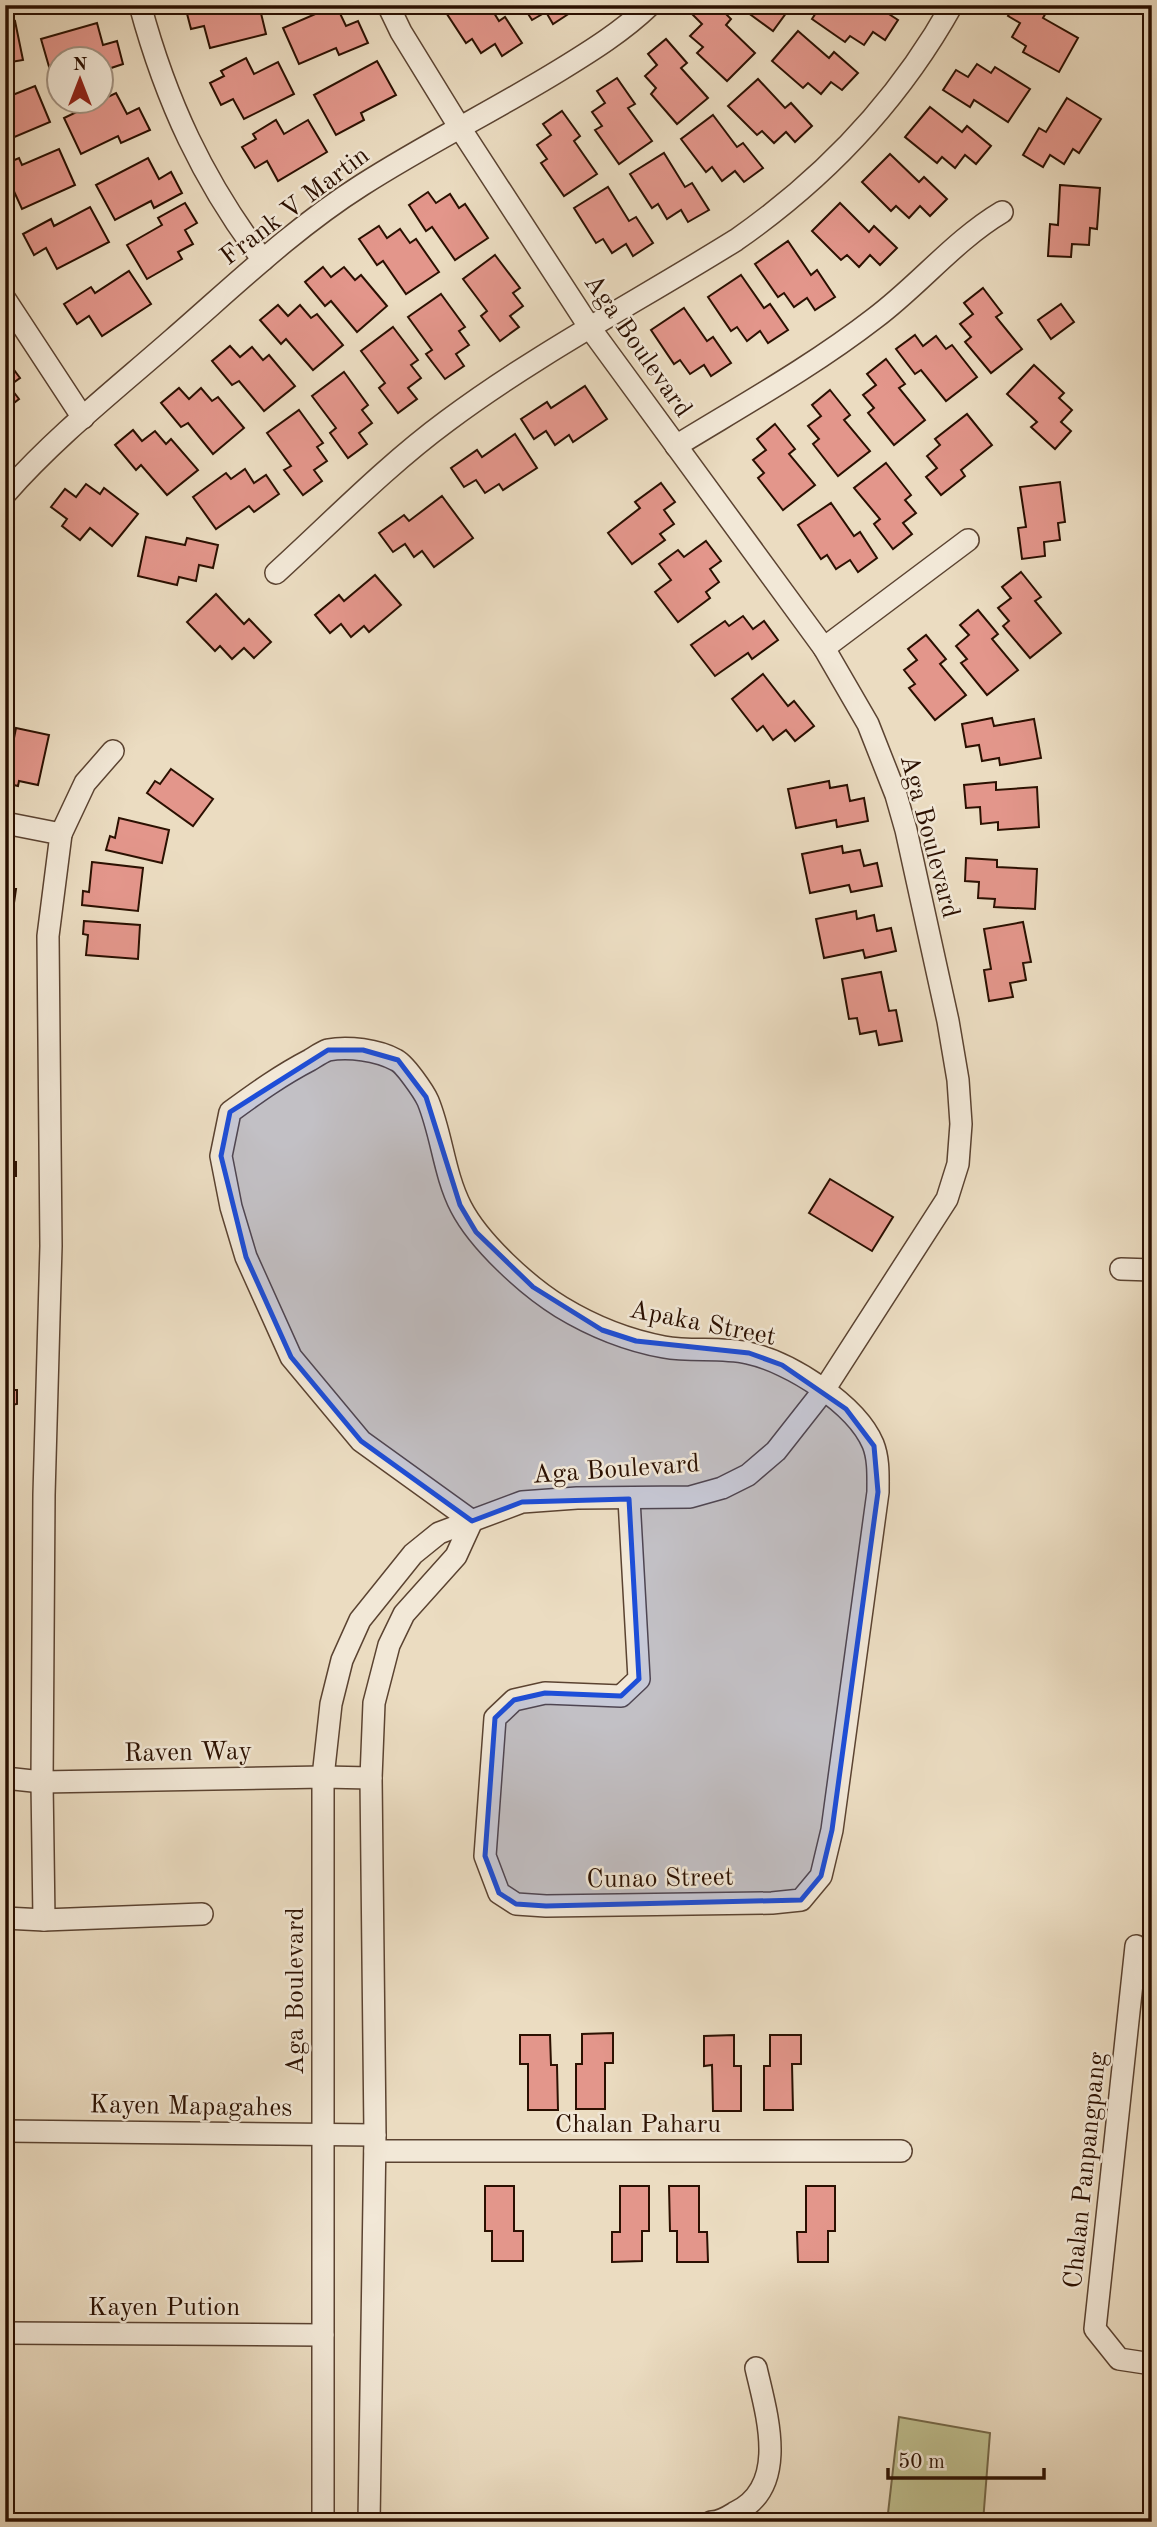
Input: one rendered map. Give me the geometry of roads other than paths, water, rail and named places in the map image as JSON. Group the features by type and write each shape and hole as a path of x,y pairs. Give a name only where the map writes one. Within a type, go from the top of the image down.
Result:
{"street":[{"path":"140,5 162,77 183,128 213,190 263,261"},
{"name":"Aga Boulevard","path":"323,2522 323,1777 331,1704 342,1660 360,1620 413,1554 439,1533 492,1512 522,1503 577,1498 690,1497 722,1488 748,1475 776,1451 824,1390 947,1199 958,1164 961,1124 958,1080 948,1021 897,795 868,724 824,648 590,328 460,128 401,32 388,5"},
{"name":"Frank V Martin","path":"5,495 38,458 82,418 263,261 359,187 594,49 637,18 650,5"},
{"path":"276,573 406,454 445,422 487,392 736,240 812,182 878,113 908,76 952,5"},
{"path":"676,446 814,361 874,320 915,287 968,236 1003,212"},
{"path":"5,299 82,418"},
{"path":"824,648 968,540"},
{"path":"44,1920 44,1495 51,1246 48,936 61,834 85,783 113,751"},
{"path":"5,823 61,834"},
{"name":"Apaka Street","path":"472,1521 361,1441 331,1407 291,1357 246,1257 231,1207 221,1156 230,1112 261,1088 328,1050 363,1050 398,1060 426,1097 440,1133 448,1171 460,1205 476,1232 533,1287 559,1306 602,1330 636,1341 667,1348 749,1353 782,1365 824,1390"},
{"path":"1121,1269 1152,1270"},
{"name":"Cunao Street","path":"629,1499 639,1679 621,1696 544,1693 514,1700 495,1718 485,1856 499,1893 516,1904 545,1906 772,1903 800,1900 821,1876 832,1830 878,1492 874,1446 864,1428 824,1390"},
{"path":"369,2522 375,2143 371,1778 374,1703 389,1645 404,1614 456,1556 472,1521"},
{"name":"Raven Way","path":"5,1777 42,1782 371,1778"},
{"path":"5,1918 44,1920 202,1914"},
{"name":"Chalan Panpangpang","path":"1136,1946 1096,2329 1119,2359 1152,2364"},
{"name":"Kayen Mapagahes","path":"5,2131 321,2134 375,2143"},
{"name":"Chalan Paharu","path":"375,2143 901,2151"},
{"name":"Kayen Pution","path":"5,2333 323,2335"},
{"path":"711,2522 718,2522 743,2509 760,2493 766,2474 772,2451 756,2368"}]}
